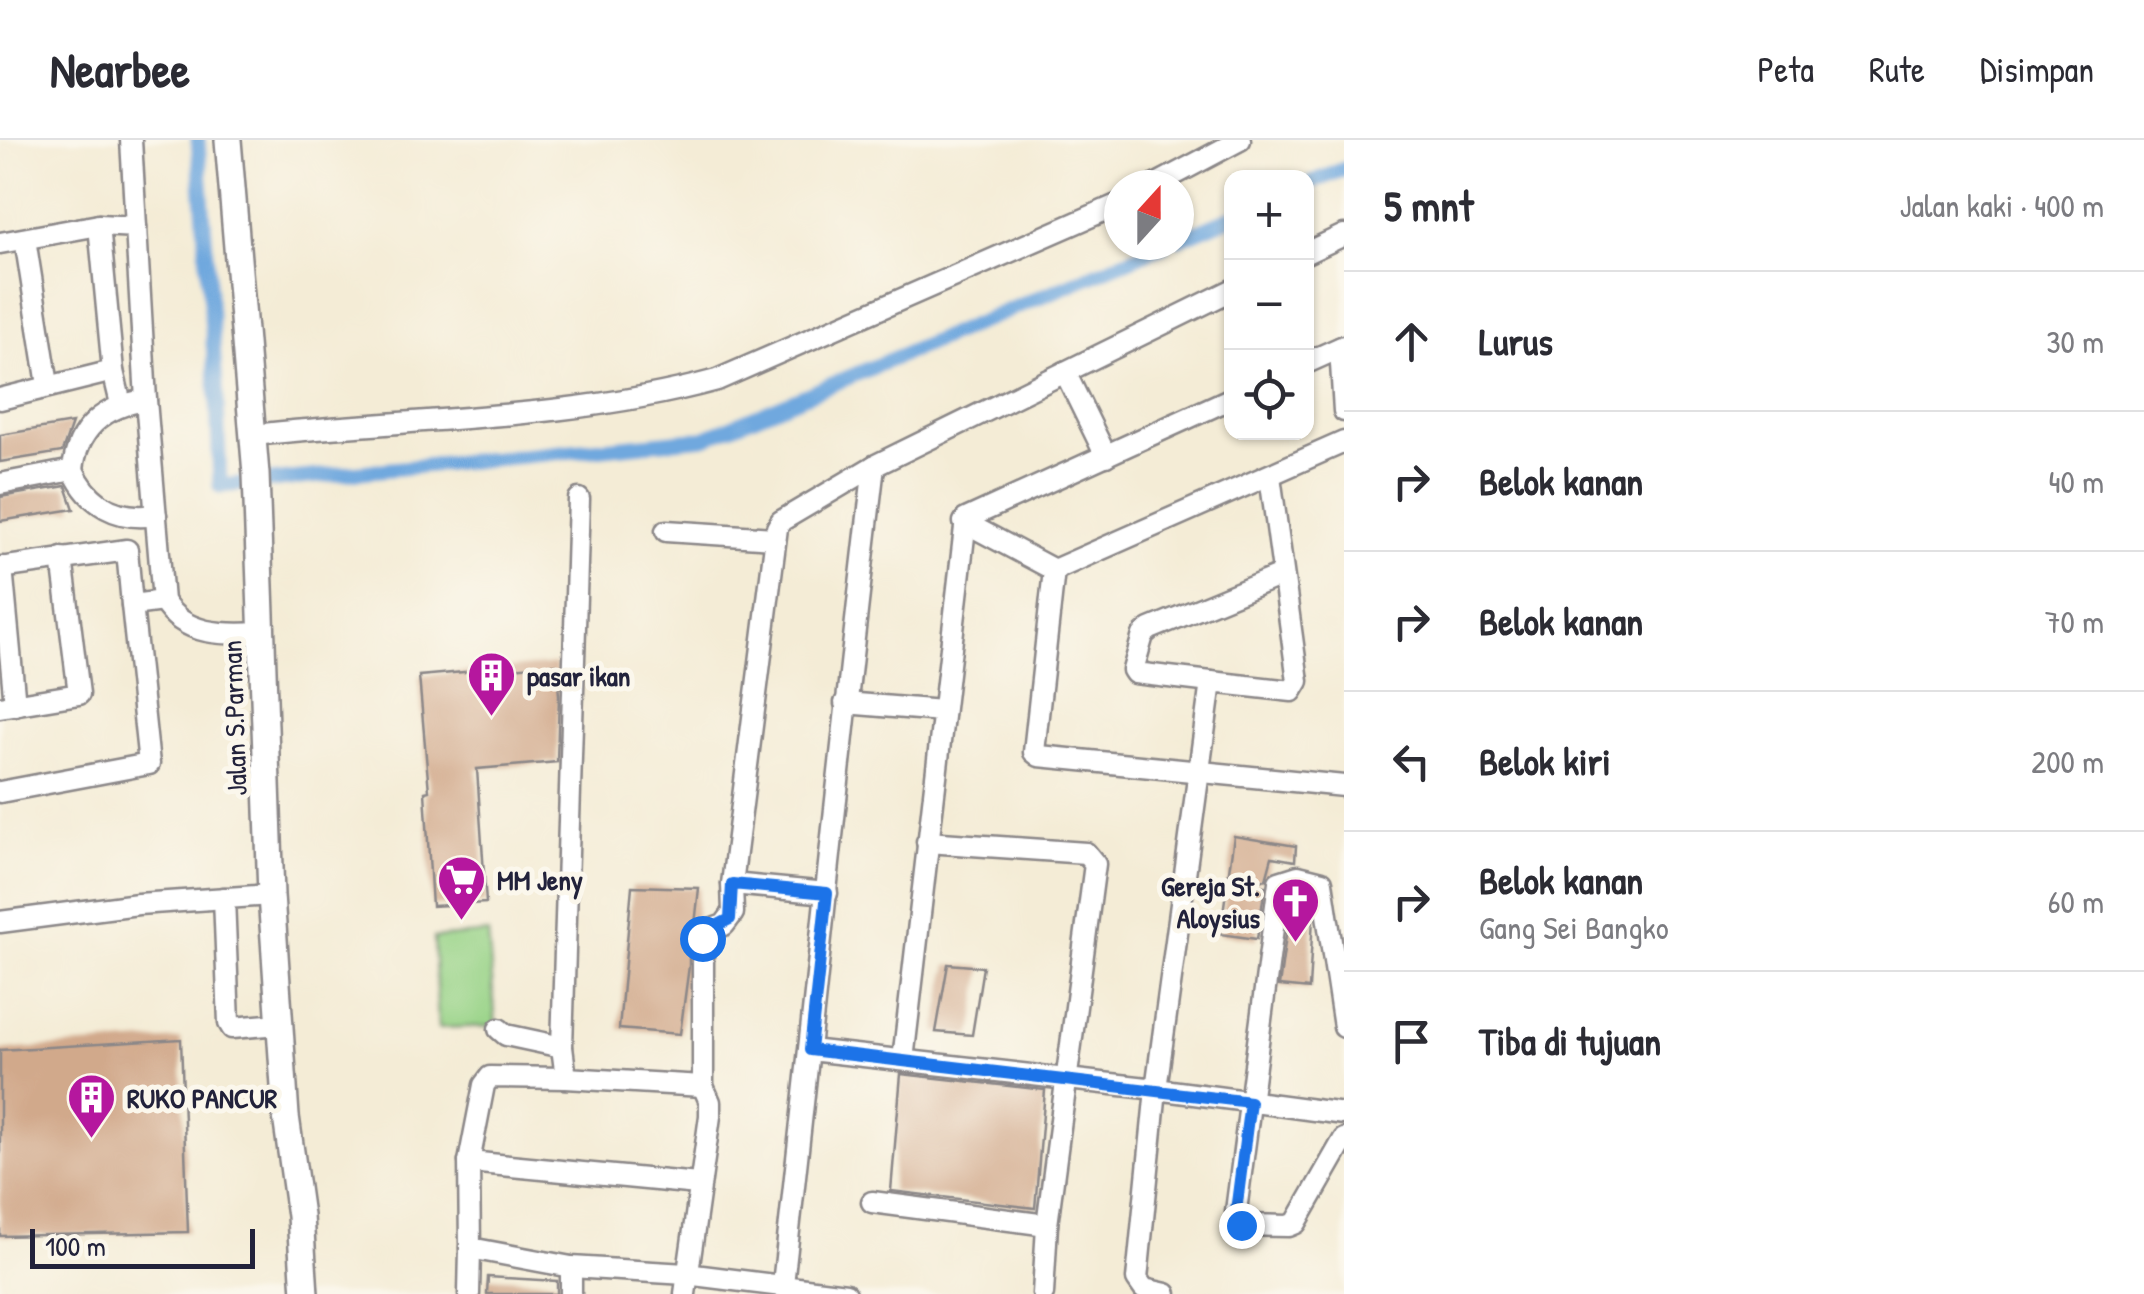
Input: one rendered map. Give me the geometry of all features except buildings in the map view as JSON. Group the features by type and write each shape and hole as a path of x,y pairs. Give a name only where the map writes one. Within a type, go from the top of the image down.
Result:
{"main road":[{"name":"Jalan S.Parman","path":"228,140 256,474 271,895 305,1294"}],"street":[{"path":"131,140 146,400 163,601 178,620 189,626 230,635 260,634"},
{"path":"1183,170 1240,140"},
{"path":"253,434 548,412 674,392 717,380 1104,211"},
{"path":"0,243 99,226 136,227"},
{"path":"99,226 113,371 121,404"},
{"path":"1314,250 1344,235"},
{"path":"25,239 48,385"},
{"path":"686,1284 710,1116 710,1102 702,1086 702,938 706,931 730,919 775,538 781,521 874,466 1224,294"},
{"path":"1314,359 1342,347 1344,412"},
{"path":"0,399 113,371"},
{"path":"1066,372 1106,456"},
{"path":"146,400 121,404 100,416 88,428 75,455 73,470 84,490 110,511 136,517 156,515"},
{"path":"964,522 1224,402"},
{"path":"1054,570 1344,442"},
{"path":"783,1284 874,466"},
{"path":"0,484 73,470"},
{"path":"1270,476 1298,681 1294,689 1133,670 1143,634 1150,629 1281,575"},
{"path":"566,1078 562,1047 579,499"},
{"path":"964,522 1054,570"},
{"path":"902,1060 964,522"},
{"path":"666,531 775,538"},
{"path":"0,792 149,764 128,550 62,558 1,568 8,706 79,694 62,558"},
{"path":"1054,570 1034,752 1039,756 1344,786"},
{"path":"132,604 163,601"},
{"path":"1166,1294 1144,1289 1137,1278 1156,1088 1211,682"},
{"path":"845,702 942,710"},
{"path":"927,842 1086,853 1096,864 1047,1225 1043,1294"},
{"path":"1344,1027 1322,882 1287,877 1279,882 1236,1211 1241,1225 1296,1223 1344,1139"},
{"path":"732,884 827,893"},
{"path":"0,922 138,904 271,895"},
{"path":"224,898 229,1023 232,1028 280,1024"},
{"path":"499,1029 562,1047"},
{"path":"810,1050 1156,1088 1344,1114"},
{"path":"469,1294 468,1162 480,1094 490,1077 702,1086"},
{"path":"468,1162 698,1184"},
{"path":"872,1202 1047,1225"},
{"path":"470,1248 686,1284 783,1284 846,1294"},
{"path":"570,1294 571,1267"}],"green space":[{"path":"488,933 496,1026 438,1028 434,938"}],"waterway":[{"path":"198,140 220,486 704,438 1128,260"},
{"path":"1314,182 1344,169"},
{"path":"1194,233 1224,220"}],"place":[{"name":"pasar ikan","path":"492,718"},
{"name":"MM Jeny","path":"462,922"},
{"name":"Gereja St. Aloysius","path":"1295,944"},
{"name":"RUKO PANCUR","path":"92,1140"}],"route":[{"path":"702,938 706,931 730,919 732,884 827,893 810,1050 1250,1102 1236,1211 1241,1225"}]}
